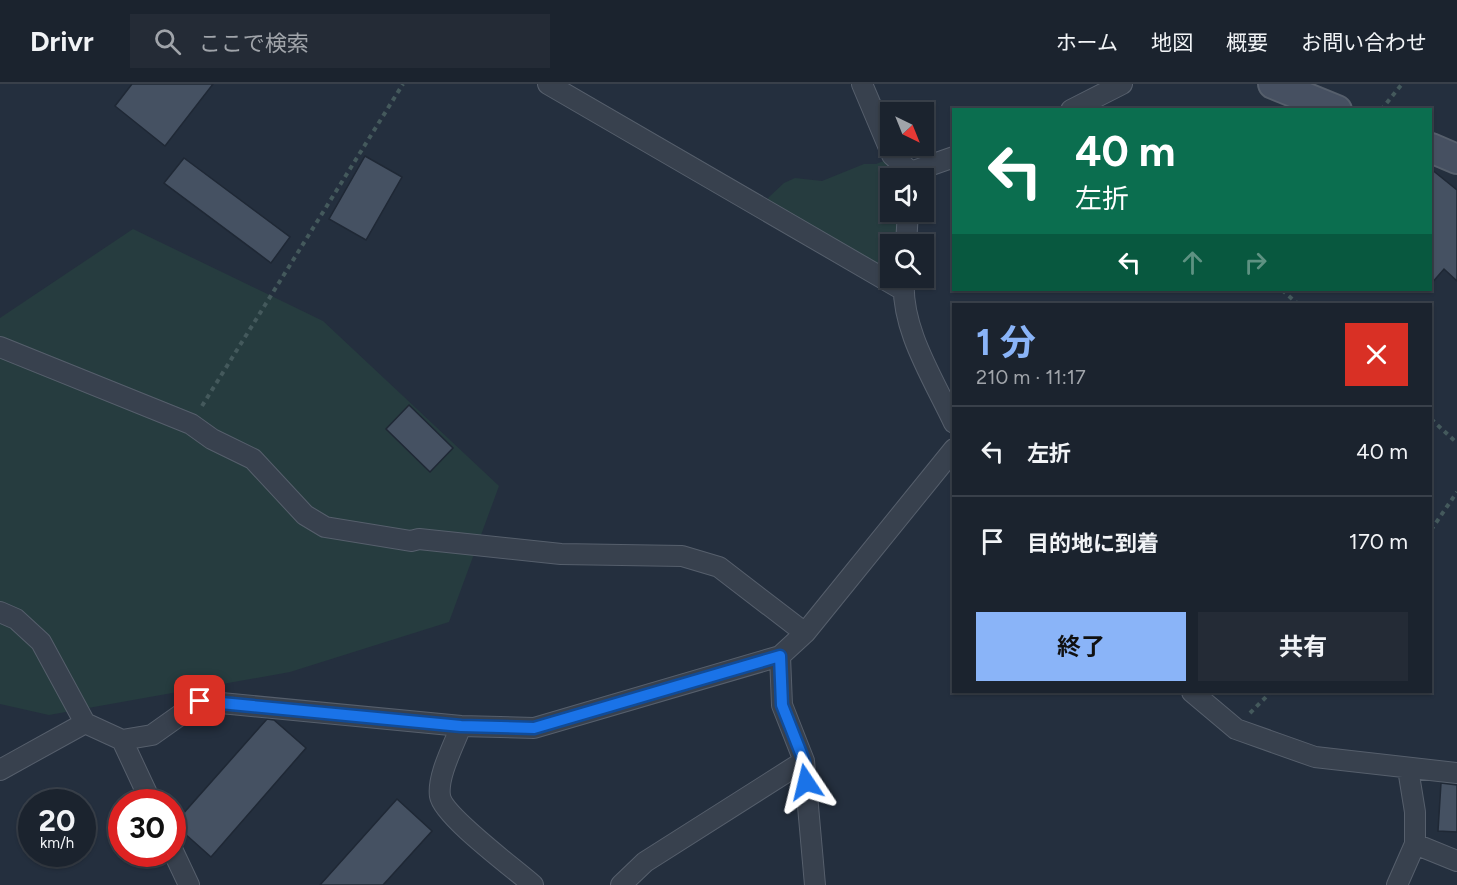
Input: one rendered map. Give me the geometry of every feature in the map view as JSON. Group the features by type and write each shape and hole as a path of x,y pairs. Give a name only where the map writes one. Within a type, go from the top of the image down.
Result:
{"main road":[{"path":"1272,84 1332,108"},
{"path":"1432,148 1457,159"}],"street":[{"path":"548,84 880,271"},
{"path":"862,84 892,155 904,168"},
{"path":"1075,108 1122,84"},
{"path":"928,168 952,158"},
{"path":"904,288 912,334 952,419"},
{"path":"0,347 191,424 212,439 253,459 305,515 325,527 411,540 561,554 682,556 719,567 805,633"},
{"path":"0,612 16,619 41,642 85,723 122,741 152,735 200,701 461,726 534,728 780,656 805,633 952,451"},
{"path":"780,656 782,705 804,761 815,885"},
{"path":"1193,693 1236,729 1315,757 1457,773"},
{"path":"0,770 85,723"},
{"path":"461,726 440,782 440,798 450,814 533,885"},
{"path":"122,741 145,789"},
{"path":"621,885 645,862 804,761"},
{"path":"1397,885 1414,844 1415,812 1408,769"},
{"path":"1414,844 1457,861"},
{"path":"180,867 189,885"}],"path":[{"path":"191,424 403,84"},
{"path":"1384,108 1402,84"},
{"path":"1283,291 1297,303"},
{"path":"1432,419 1457,443"},
{"path":"1432,529 1457,492"}],"green space":[{"path":"889,159 897,168 880,168 880,222 902,222 902,234 880,234 880,268 770,204 768,198 784,183 795,178 822,181 864,164 876,164"},
{"path":"133,229 323,321 499,486 449,622 290,672 49,715 0,704 0,318"}],"building":[{"path":"132,84 213,84 165,146 115,106"},
{"path":"365,156 402,177 366,240 329,219"},
{"path":"184,158 290,237 271,263 164,183"},
{"path":"1432,170 1457,190 1457,281 1444,269 1432,283"},
{"path":"409,405 453,448 430,472 386,429"},
{"path":"267,719 274,720 306,748 211,857 186,835 186,810"},
{"path":"1441,783 1457,785 1457,832 1438,831"},
{"path":"397,799 432,831 383,885 320,885"}],"route":[{"path":"200,701 461,726 534,728 780,656 782,705 804,761 806,782"}]}
